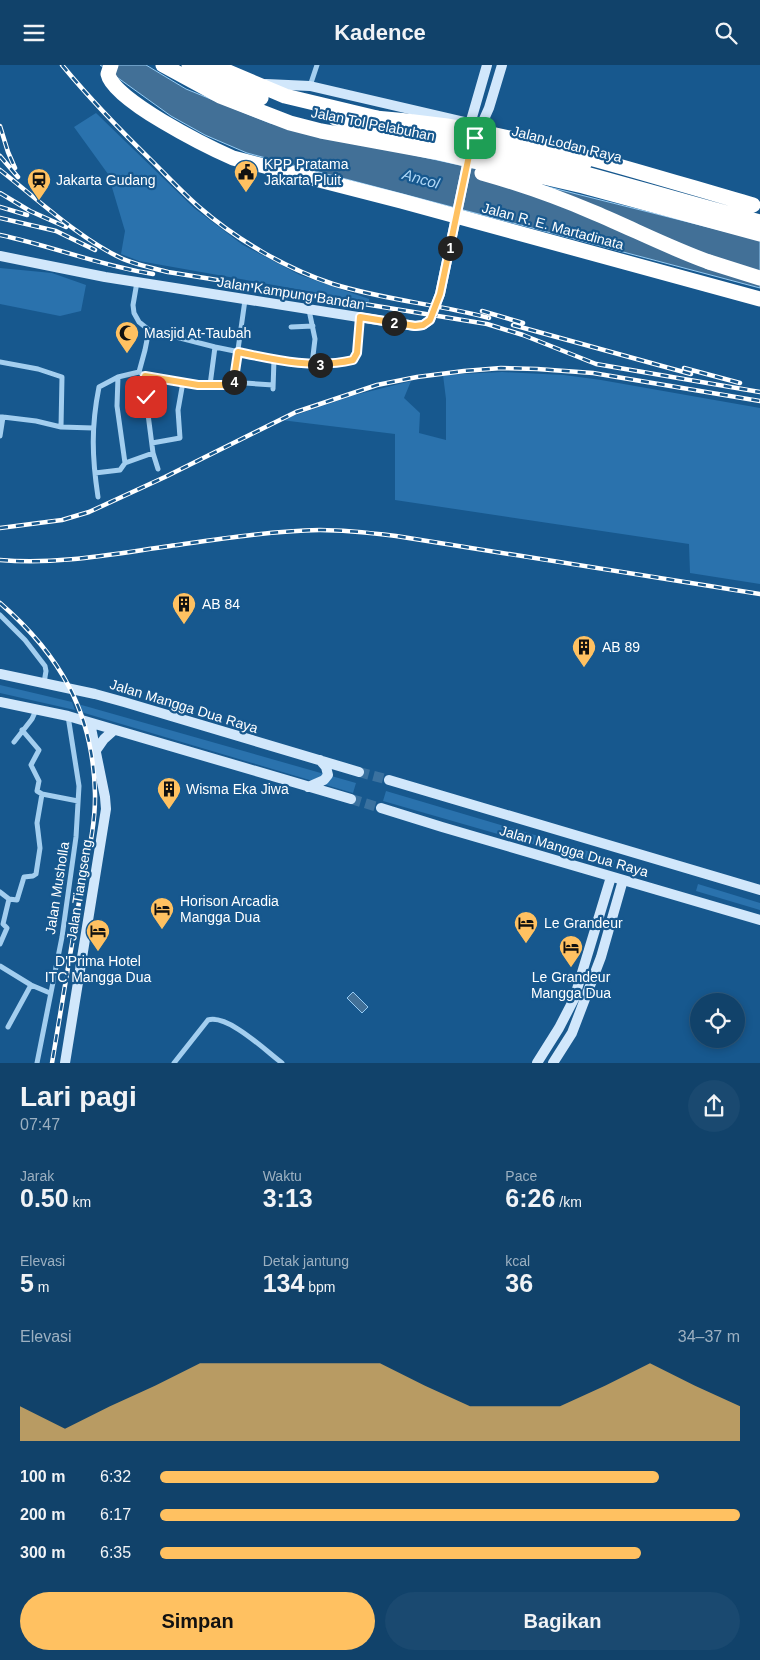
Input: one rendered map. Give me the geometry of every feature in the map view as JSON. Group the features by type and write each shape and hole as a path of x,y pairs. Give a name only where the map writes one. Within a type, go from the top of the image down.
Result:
{"highway":[{"name":"Jalan Tol Pelabuhan","path":"163,65 220,95 290,123 583,186 760,234"},
{"name":"Jalan Tol Pelabuhan","path":"189,65 242,91 264,99 385,130 524,157 760,222"},
{"name":"Jalan Lodan Raya","path":"212,65 250,83 301,101 414,127 473,134 758,207"},
{"name":"Jalan R. E. Martadinata","path":"109,70 111,83 141,107 207,147 233,158 458,214 760,299"},
{"path":"335,118 360,117 446,126 500,137 599,160 758,207"},
{"path":"321,131 378,150 481,173 533,188 594,212 686,254 760,278"}],"street":[{"path":"310,86 317,65"},
{"path":"473,134 487,65"},
{"path":"473,134 489,108 502,65"},
{"name":"Jalan Lodan Raya","path":"250,83 310,86 473,134"},
{"name":"Jalan Kampung Bandan","path":"0,256 33,264 245,300 415,326 423,325 430,320 440,294 473,134"},
{"path":"137,281 133,305 134,313 139,322 148,330 215,347 274,359 312,364 337,364 353,360 357,353 360,317"},
{"path":"98,497 92,455 93,428 99,387 118,377 138,372 145,376 183,382 233,385 245,300"},
{"path":"309,310 315,339 312,364"},
{"path":"292,327 313,326"},
{"path":"138,372 145,350 148,330"},
{"path":"210,385 215,347"},
{"path":"234,377 245,383 273,387 274,359"},
{"path":"0,362 38,369 62,376 61,427"},
{"path":"145,376 144,383 153,453 158,469"},
{"path":"118,377 117,405 125,463"},
{"path":"152,443 180,439 178,410 183,382"},
{"path":"0,436 2,417 36,421 61,427 93,428"},
{"path":"95,473 105,473 120,469 125,463 153,453"},
{"path":"0,615 26,640 45,666 44,683"},
{"name":"Jalan Mangga Dua Raya","path":"0,674 124,701 359,772"},
{"path":"0,702 68,716 351,799"},
{"path":"14,742 32,719 36,710"},
{"name":"Jalan Musholla","path":"37,1063 67,902 76,837 79,786 68,716"},
{"name":"Jalan Tiangseng","path":"65,1063 106,809 97,749 90,723"},
{"path":"22,730 39,749 31,765 39,781 37,791 42,794 78,801"},
{"path":"97,749 114,730"},
{"path":"308,787 324,780 328,775 326,767 320,760"},
{"name":"Jalan Mangga Dua Raya","path":"389,780 760,890"},
{"path":"0,892 9,899 17,900 24,877 33,876 37,870 40,848 37,823 42,794"},
{"name":"Jalan Mangga Dua Raya","path":"381,808 760,920"},
{"path":"537,1063 574,999 611,877"},
{"path":"553,1063 572,1033 601,957 623,880"},
{"path":"0,944 7,931 3,924 9,899"},
{"path":"0,966 31,985 50,993"},
{"path":"8,1027 31,985"},
{"path":"174,1063 204,1024 208,1020 215,1019 243,1033 282,1063"}],"shaded area":[{"path":"96,113 194,208 243,245 300,275 369,299 369,302 139,261 121,254 125,231 108,174 74,127"},
{"path":"0,268 52,273 86,285 81,311 60,316 0,304"},
{"path":"502,372 564,375 601,380 760,408 760,584 690,573 689,544 395,500 395,434 281,420 355,395 411,381 404,398 420,413 419,433 446,440 446,399 443,375"},
{"path":"0,685 72,702 75,710 0,693"},
{"path":"78,704 356,783 353,793 81,712"},
{"path":"386,791 562,843 560,852 383,801"},
{"path":"569,845 615,860 613,867 567,854"},
{"path":"698,884 760,903 760,910 696,891"}],"water":[{"name":"Ancol","path":"100,65 146,65 186,89 270,123 473,168 760,240 760,288 247,153 205,135 171,116"},
{"path":"353,992 368,1007 362,1013 347,998"}],"tunnel":[{"path":"359,772 389,780"},
{"path":"351,799 381,808"}],"railway":[{"path":"62,65 118,127 193,202 245,242 297,270 333,284 489,318"},
{"path":"0,126 15,168"},
{"path":"0,156 18,177"},
{"path":"0,170 59,218 91,241 107,251 139,265 168,272 487,324 523,335 596,364 760,392"},
{"path":"0,193 30,211 66,227"},
{"path":"0,207 27,215"},
{"path":"0,218 56,231 95,250"},
{"path":"0,235 114,266 153,274"},
{"path":"482,311 523,323"},
{"path":"513,325 691,374"},
{"path":"0,528 62,520 89,512 165,477 296,412 377,385 417,377 501,368 537,369 593,373 760,401"},
{"path":"684,368 740,383"},
{"path":"0,560 64,560 263,534 320,530 396,536 760,594"},
{"path":"0,603 40,643 69,687 80,711 88,736 93,764 95,806 92,833 52,1063"}],"place":[{"name":"KPP Pratama Jakarta Pluit","path":"246,193"},
{"name":"Jakarta Gudang","path":"39,201"},
{"name":"Masjid At-Taubah","path":"127,354"},
{"name":"AB 84","path":"184,625"},
{"name":"AB 89","path":"584,668"},
{"name":"Wisma Eka Jiwa","path":"169,810"},
{"name":"Horison Arcadia Mangga Dua","path":"162,930"},
{"name":"Le Grandeur","path":"526,944"},
{"name":"D'Prima Hotel ITC Mangga Dua","path":"98,952"},
{"name":"Le Grandeur Mangga Dua","path":"571,968"}],"route":[{"path":"146,397 145,376 198,385 233,385 238,352 293,363 325,365 353,360 357,353 360,317 415,326 423,325 430,320 442,290 471,146 475,138"}]}
